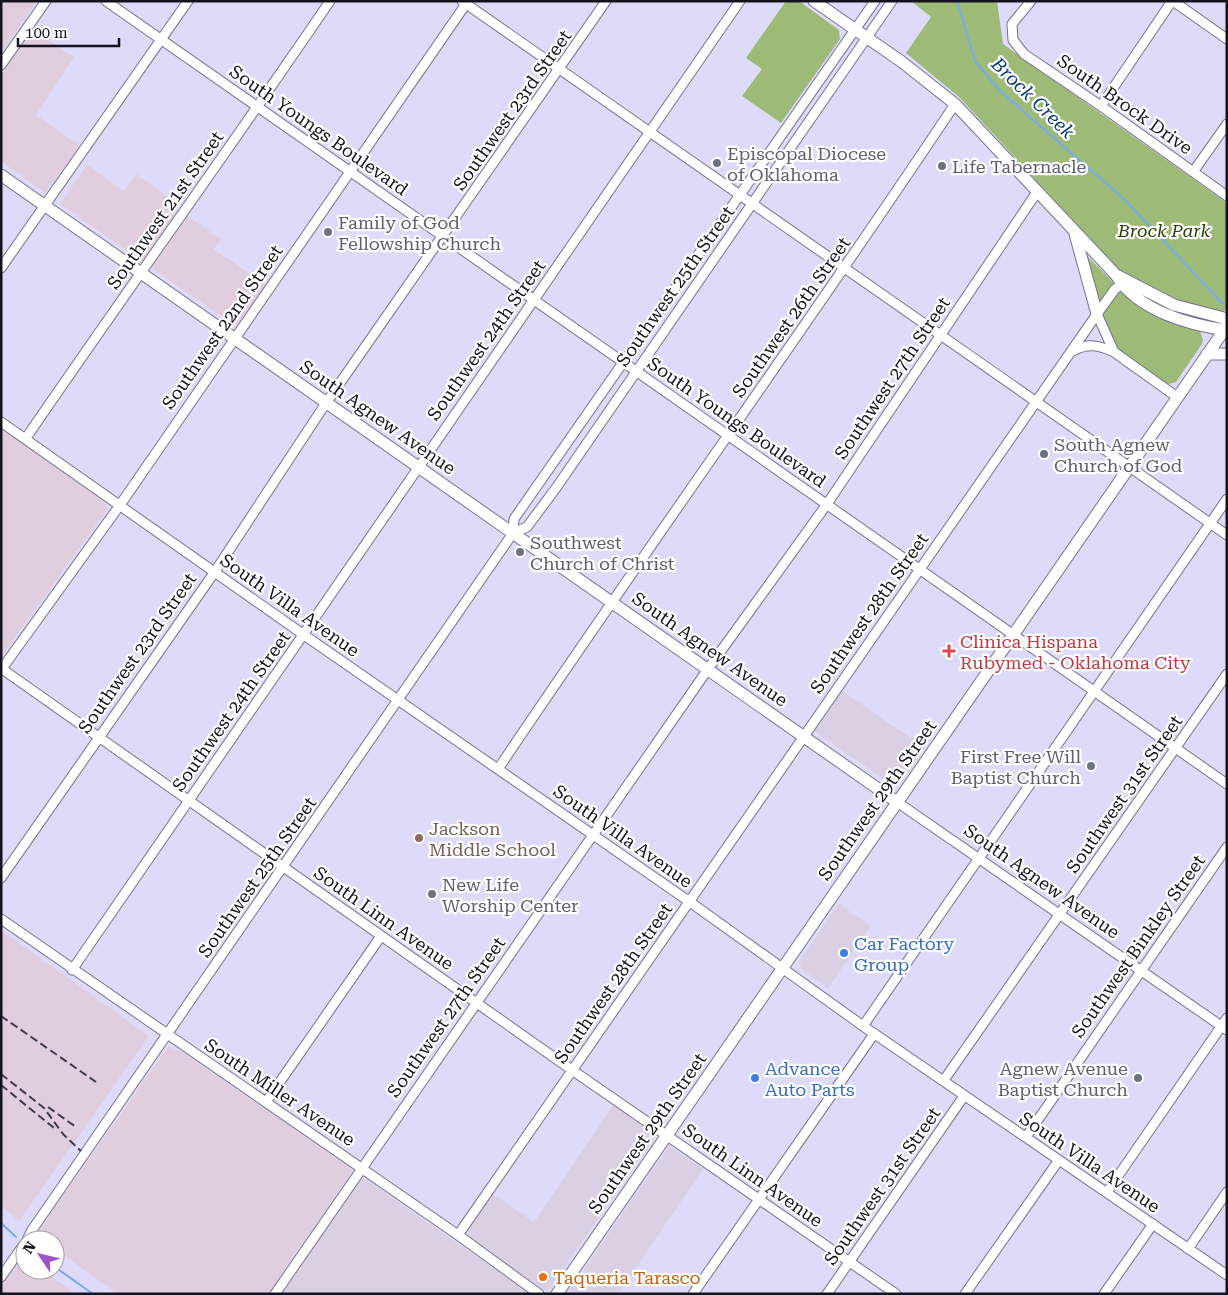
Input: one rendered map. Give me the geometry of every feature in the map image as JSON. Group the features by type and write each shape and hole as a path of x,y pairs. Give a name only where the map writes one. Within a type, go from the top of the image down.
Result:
{"main road":[{"path":"814,1 955,104 1118,280 1154,308 1202,326 1225,328"},
{"name":"South Agnew Avenue","path":"1,176 897,802"},
{"path":"1074,232 1097,314"},
{"path":"1118,280 1225,328"},
{"path":"1202,326 1209,342 1207,354 1227,354"},
{"path":"1225,328 1227,347"},
{"name":"Southwest 29th Street","path":"557,1294 1225,328"}],"street":[{"path":"1,65 46,1"},
{"name":"South Youngs Boulevard","path":"106,1 1227,784"},
{"path":"1,268 188,1"},
{"name":"Southwest 21st Street","path":"26,438 330,1"},
{"name":"Southwest 23rd Street","path":"1,878 98,736 214,572 326,403 606,1"},
{"name":"Southwest 24th Street","path":"72,970 740,1"},
{"name":"Southwest 25th Street","path":"32,1230 513,533 514,519 875,1"},
{"name":"Southwest 25th Street","path":"513,533 527,527 892,1"},
{"name":"South Brock Drive","path":"1031,1 1017,15 1012,24 1011,32 1014,40 1024,54 1101,106 1227,196"},
{"path":"1101,106 1173,1 1227,39"},
{"path":"465,2 739,196 1227,535"},
{"name":"Southwest 22nd Street","path":"2,670 351,172 465,2"},
{"name":"Southwest 26th Street","path":"498,770 612,602 845,268 955,104"},
{"path":"1194,172 1227,124"},
{"name":"Southwest 27th Street","path":"275,1294 708,669 827,504 1037,192"},
{"name":"Southwest 28th Street","path":"458,1235 1115,289 1118,280"},
{"path":"1097,314 1114,352"},
{"path":"1070,353 1083,345 1102,346 1114,352 1177,397"},
{"name":"South Villa Avenue","path":"1,422 304,635 690,902 874,1034 1227,1275"},
{"path":"863,1026 1227,499"},
{"name":"South Linn Avenue","path":"2,670 572,1070 896,1294"},
{"name":"Southwest 31st Street","path":"944,1080 1227,674"},
{"name":"South Agnew Avenue","path":"897,802 1224,1028"},
{"name":"Southwest Binkley Street","path":"1026,1137 1227,847"},
{"name":"South Miller Avenue","path":"1,919 72,970 362,1168 539,1294"},
{"path":"266,1102 381,936"},
{"path":"1107,1192 1224,1028 1227,1018"},
{"path":"693,1294 874,1034"},
{"name":"Southwest 31st Street","path":"827,1294 964,1096"},
{"path":"964,1294 1059,1160"},
{"path":"1188,1249 1227,1192"},
{"path":"1104,1294 1153,1224"},
{"path":"1,1277 15,1257"}],"shaded area":[{"path":"1,1 37,1 1,53"},
{"path":"32,29 74,57 36,115 80,146 45,193 1,161 1,75"},
{"path":"87,165 124,191 136,174 179,205 177,209 221,239 214,249 266,285 238,324 234,325 228,321 60,204"},
{"path":"1,428 104,499 107,510 1,657"},
{"path":"841,690 925,748 895,787 814,731"},
{"path":"839,904 871,926 828,988 801,969 800,960"},
{"path":"1,930 149,1036 19,1221 1,1205"},
{"path":"168,1047 180,1051 350,1167 352,1172 268,1294 118,1294 65,1256 65,1230 39,1230"},
{"path":"615,1103 652,1130 655,1137 547,1292 468,1236 469,1227 493,1194 534,1222"},
{"path":"669,1146 703,1169 618,1294 567,1294"},
{"path":"364,1178 530,1294 281,1294 360,1180"},
{"path":"15,1268 15,1280 56,1280 76,1294 1,1294 1,1287"}],"green space":[{"path":"786,1 799,1 839,30 840,39 781,123 742,96 762,69 746,58"},
{"name":"Brock Park","path":"911,1 997,1 1003,44 1227,203 1227,307 1222,314 1168,298 1137,282 1117,268 959,97 906,53 931,17"},
{"path":"1081,250 1114,283 1098,309"},
{"path":"1124,291 1200,331 1203,340 1202,344 1176,382 1165,383 1133,362 1123,354 1108,335 1104,324 1104,311 1117,293"}],"waterway":[{"name":"Brock Creek","path":"957,1 975,61 999,90 1124,199 1223,304"},
{"path":"1,1223 15,1236"},
{"path":"65,1274 93,1294"}],"railway":[{"path":"1,1016 96,1082"},
{"path":"1,1074 44,1108 63,1134 81,1151"},
{"path":"1,1085 54,1128"},
{"path":"48,1107 76,1127"}],"place":[{"name":"Episcopal Diocese of Oklahoma","path":"717,163"},
{"name":"Life Tabernacle","path":"942,166"},
{"name":"Family of God Fellowship Church","path":"328,232"},
{"name":"South Agnew Church of God","path":"1044,454"},
{"name":"Southwest Church of Christ","path":"520,552"},
{"name":"Clinica Hispana Rubymed - Oklahoma City","path":"949,651"},
{"name":"First Free Will Baptist Church","path":"1091,766"},
{"name":"Jackson Middle School","path":"419,838"},
{"name":"New Life Worship Center","path":"432,894"},
{"name":"Car Factory Group","path":"844,953"},
{"name":"Advance Auto Parts","path":"755,1078"},
{"name":"Agnew Avenue Baptist Church","path":"1138,1078"},
{"name":"Taqueria Tarasco","path":"543,1277"}]}
